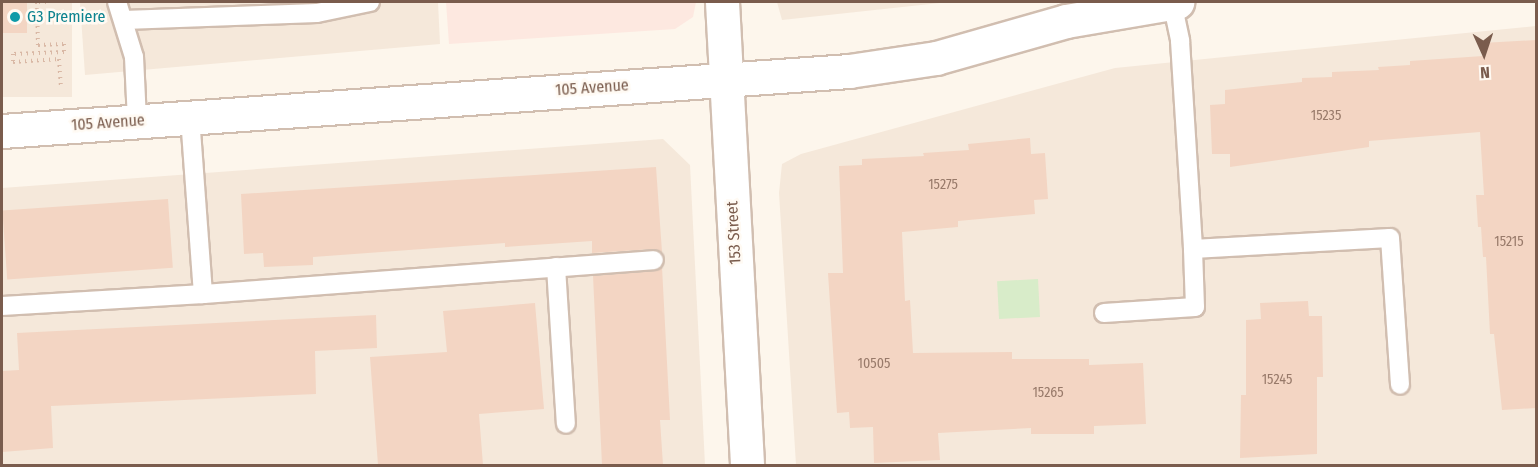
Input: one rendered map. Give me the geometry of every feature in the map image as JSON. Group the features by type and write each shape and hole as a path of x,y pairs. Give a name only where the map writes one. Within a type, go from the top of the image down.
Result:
{"street":[{"name":"153 Street","path":"722,2 747,465"},
{"name":"105 Avenue","path":"2,131 849,71 936,57 1066,21 1177,2"}],"lane":[{"path":"117,2 134,57 137,121"},
{"path":"124,20 317,13 370,2"},
{"path":"1104,313 1194,307 1180,41 1172,2"},
{"path":"190,117 203,294"},
{"path":"1192,249 1390,238 1400,385"},
{"path":"2,306 203,294 654,260"},
{"path":"556,267 566,424"}],"path":[{"path":"46,2 36,2 38,45 64,44 64,52 13,54 13,62 58,59 61,86"}],"shaded area":[{"path":"2,2 72,2 72,97 2,97"},
{"path":"80,2 438,2 440,44 85,75"},
{"path":"446,2 696,2 693,17 675,29 449,44"},
{"path":"777,2 949,2 782,20"},
{"path":"1536,26 1536,465 796,465 779,193 782,164 801,154 1115,68"},
{"path":"663,139 690,165 705,465 2,466 2,188"}],"green space":[{"path":"1038,279 1040,317 999,319 997,281"}],"building":[{"name":"G3 Premiere","path":"2,2 27,2 27,33 2,33"},
{"path":"1536,40 1536,408 1502,410 1494,334 1490,334 1486,257 1483,257 1481,227 1478,227 1476,195 1484,195 1480,132 1369,141 1369,147 1230,167 1230,154 1212,154 1210,105 1225,104 1225,90 1302,82 1302,78 1332,77 1332,72 1379,70 1378,67 1410,65 1410,61 1483,56 1482,43"},
{"path":"1030,138 1031,154 1045,153 1048,199 1034,200 1035,214 958,221 958,227 902,232 905,301 910,300 913,353 1012,352 1012,359 1089,359 1089,365 1143,363 1146,424 1094,426 1094,434 1031,434 1031,428 938,433 940,460 874,463 873,427 850,428 849,412 837,413 828,273 843,273 839,166 862,165 862,159 924,156 923,153 969,150 968,144"},
{"path":"656,167 662,252 653,249 592,253 592,241 505,247 505,243 313,257 313,265 264,267 263,253 244,254 241,194"},
{"path":"168,199 173,268 7,279 2,211"},
{"path":"662,267 670,420 660,420 663,465 602,465 593,276 655,271"},
{"path":"1308,301 1309,316 1322,316 1323,377 1317,377 1317,454 1240,458 1241,395 1246,395 1246,320 1261,319 1260,303"},
{"path":"535,303 544,409 479,414 483,465 378,465 370,357 447,352 443,311"},
{"path":"376,315 377,348 315,351 316,394 51,406 53,448 2,452 2,371 19,370 17,333"}],"place":[{"name":"G3 Premiere","path":"15,17"}]}
